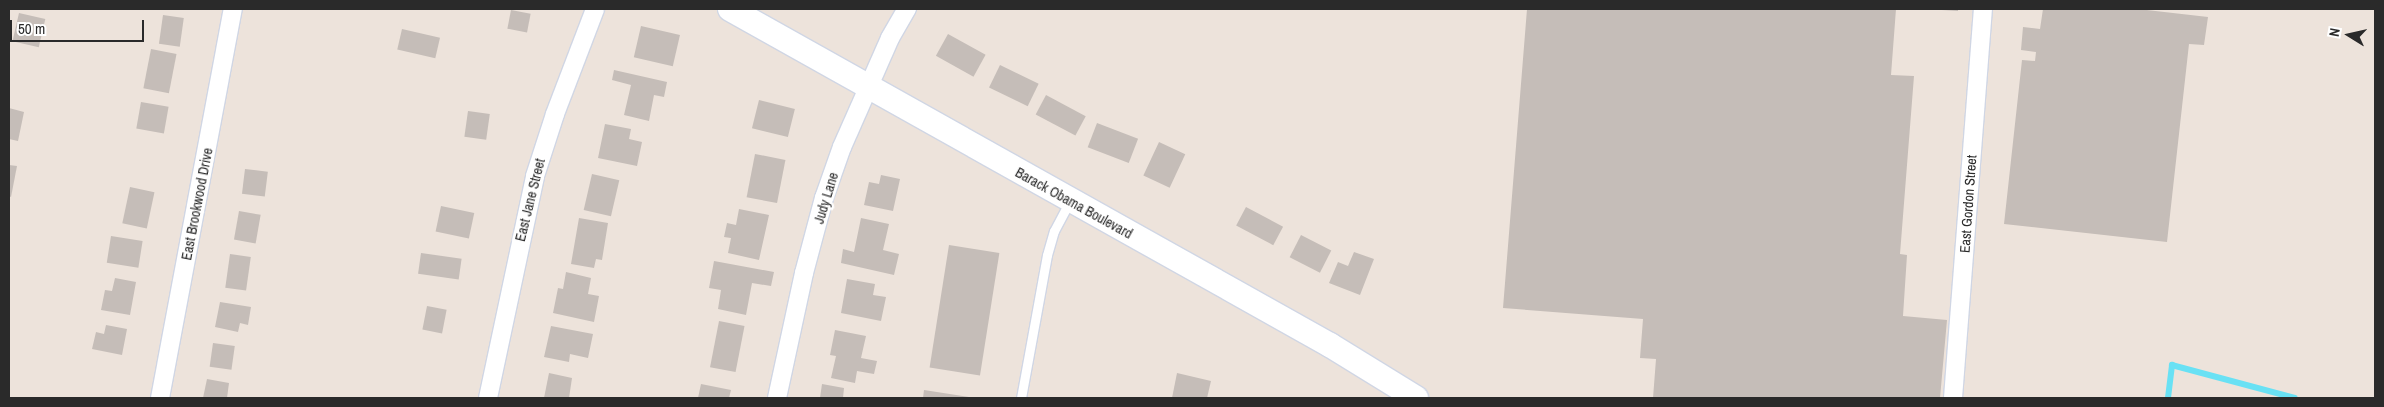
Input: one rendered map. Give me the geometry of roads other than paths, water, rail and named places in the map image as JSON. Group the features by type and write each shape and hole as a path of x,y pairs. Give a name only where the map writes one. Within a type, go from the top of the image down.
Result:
{"main road":[{"name":"Barack Obama Boulevard","path":"730,9 1330,346 1416,398"}],"street":[{"name":"East Brookwood Drive","path":"160,398 233,9"},
{"name":"East Jane Street","path":"488,398 535,176 555,114 595,9"},
{"name":"Judy Lane","path":"777,398 804,273 824,198 842,146 890,38 907,9"},
{"name":"East Gordon Street","path":"1953,398 1984,9"}],"lane":[{"path":"1021,398 1047,255 1054,231 1070,201"}],"waterway":[{"path":"2168,398 2172,365 2295,398"}]}
